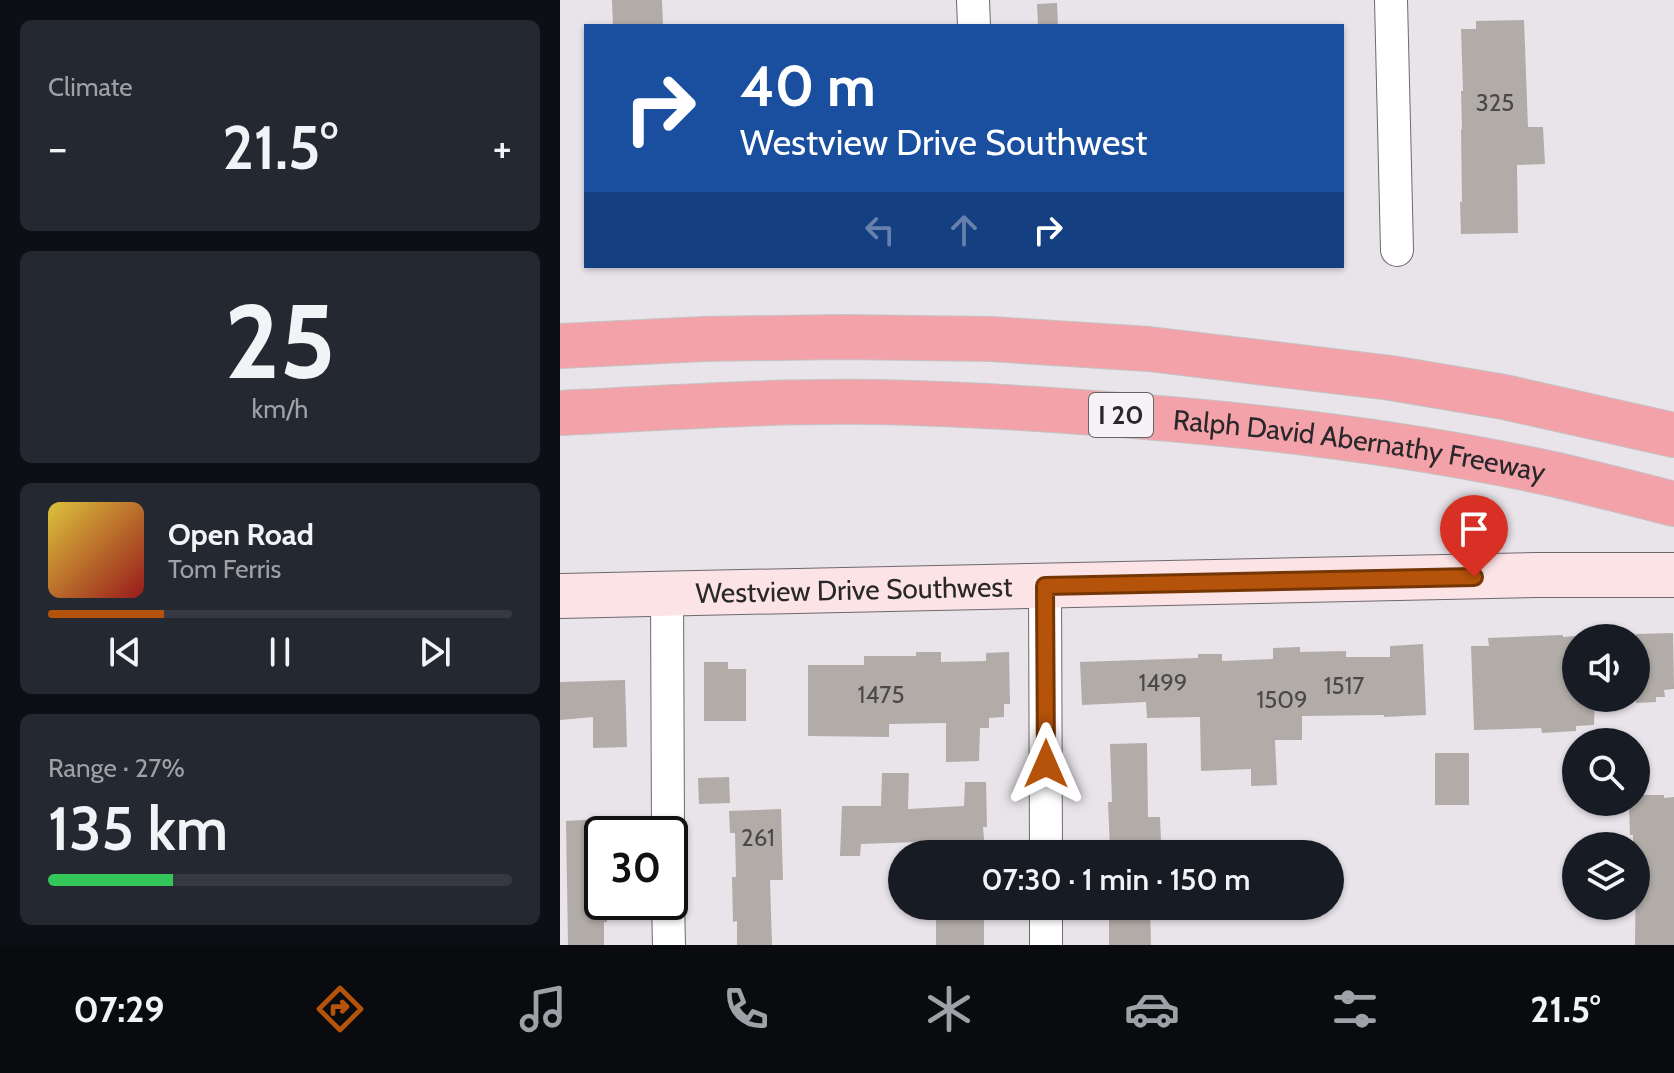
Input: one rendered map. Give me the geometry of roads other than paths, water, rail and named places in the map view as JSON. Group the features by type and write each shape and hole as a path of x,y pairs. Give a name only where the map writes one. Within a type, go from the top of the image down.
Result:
{"highway":[{"path":"560,346 840,337 991,339 1149,349 1391,378 1504,397 1674,435"},
{"name":"Ralph David Abernathy Freeway","path":"560,413 772,403 878,402 1026,407 1219,422 1408,447 1556,475 1674,504"}],"street":[{"path":"973,0 974,24"},
{"path":"1391,0 1397,250"},
{"name":"Westview Drive Southwest","path":"560,596 1536,575 1674,575"},
{"path":"1045,586 1046,840"},
{"path":"667,594 668,816"},
{"path":"668,920 669,945"},
{"path":"1046,920 1046,945"}]}
